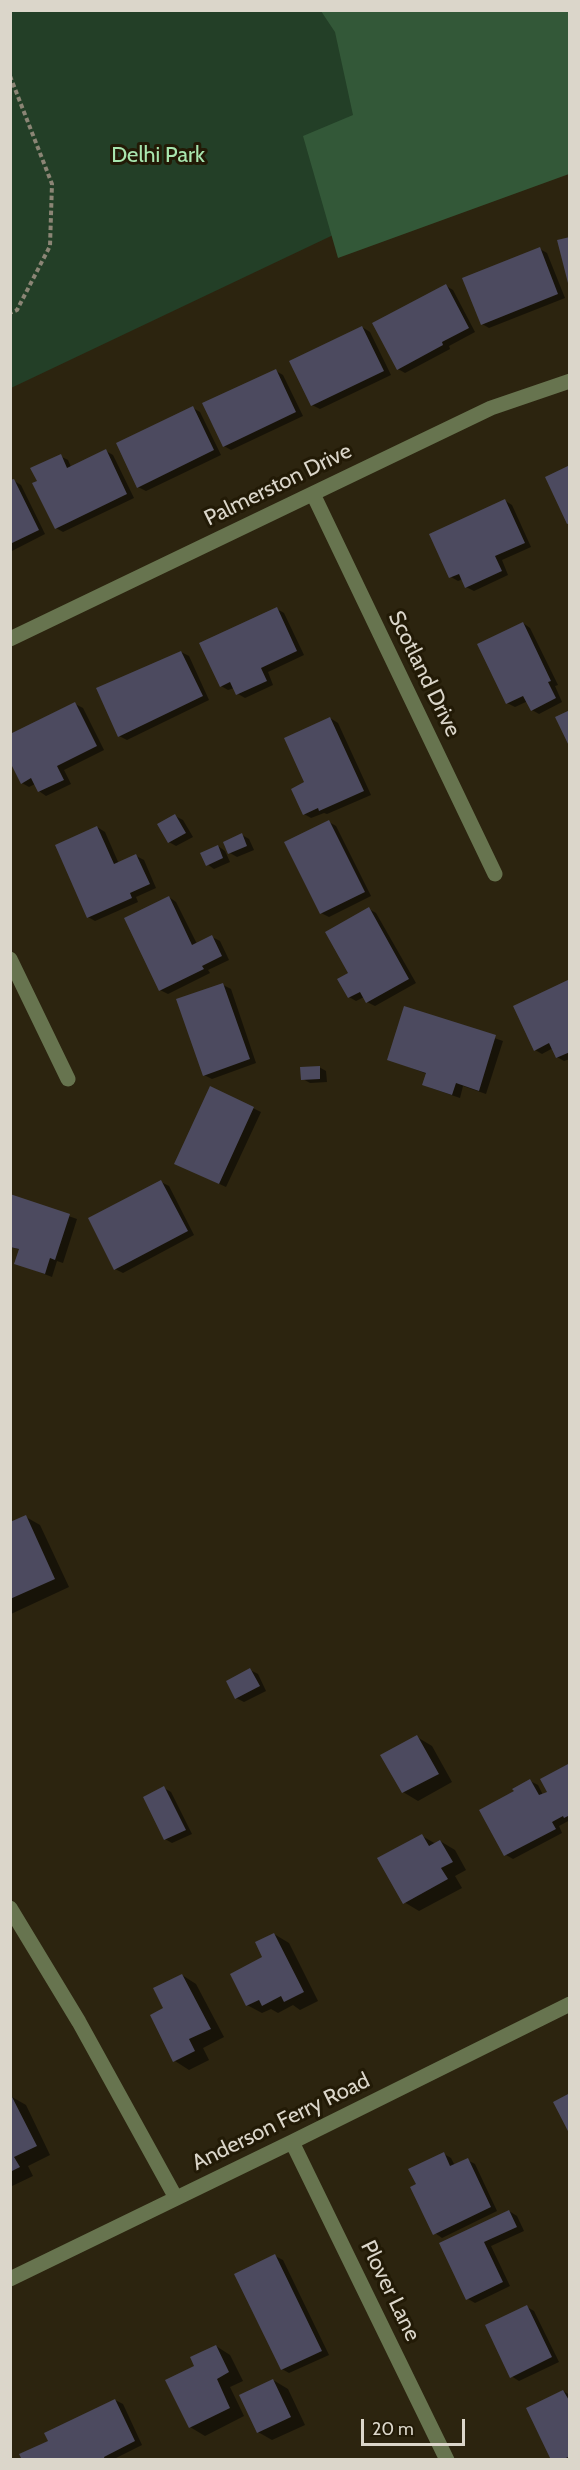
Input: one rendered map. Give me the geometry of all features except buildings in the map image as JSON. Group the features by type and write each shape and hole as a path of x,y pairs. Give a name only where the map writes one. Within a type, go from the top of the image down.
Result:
{"street":[{"name":"Palmerston Drive","path":"10,639 491,408 570,381"},
{"name":"Scotland Drive","path":"313,494 495,874"},
{"path":"10,959 68,1079"},
{"path":"10,1908 79,2022 176,2198"},
{"name":"Anderson Ferry Road","path":"10,2279 570,2004"},
{"name":"Plover Lane","path":"292,2142 447,2460"}],"path":[{"path":"10,76 52,184 50,246 17,310 10,313"}],"green space":[{"name":"Delhi Park","path":"10,11 569,11 569,123 11,388"},
{"path":"321,11 569,11 569,174 338,258 303,136 353,115 335,32"}]}
